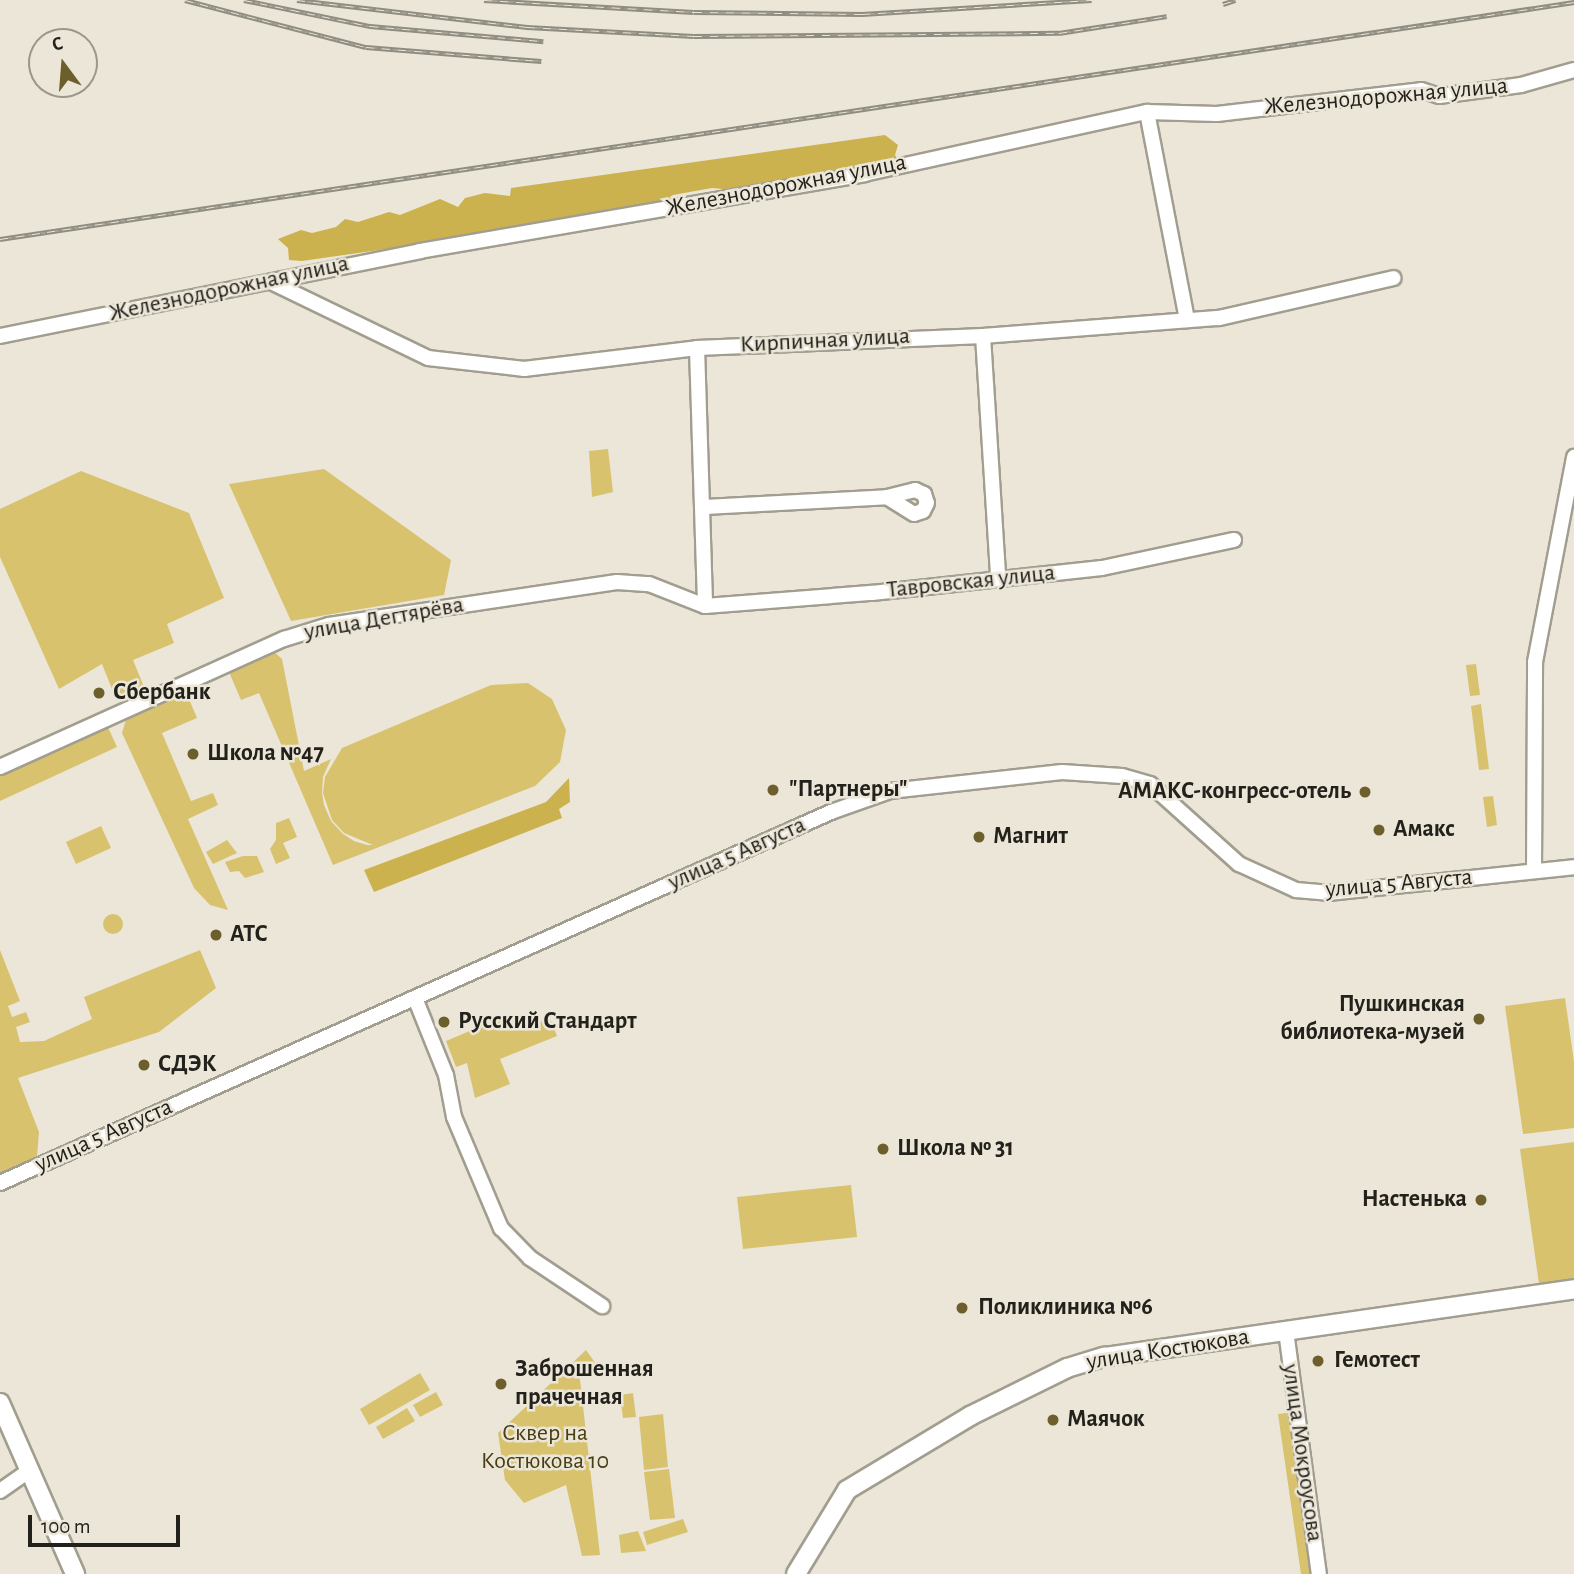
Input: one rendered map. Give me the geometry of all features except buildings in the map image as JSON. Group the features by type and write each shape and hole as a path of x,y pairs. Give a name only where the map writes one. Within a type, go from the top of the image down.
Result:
{"main road":[{"name":"улица Костюкова","path":"796,1574 847,1490 970,1416 1049,1376 1104,1357 1574,1289"},
{"path":"0,1407 75,1574"}],"street":[{"name":"Железнодорожная улица","path":"0,336 420,251 864,174 1147,112 1217,114 1421,90 1439,96 1521,85 1574,70"},
{"path":"1147,112 1187,320"},
{"name":"Кирпичная улица","path":"271,282 428,358 524,369 697,348 984,336 1219,318 1393,278"},
{"path":"984,336 998,577"},
{"path":"697,348 705,507 705,606"},
{"path":"1534,870 1535,662 1574,457"},
{"path":"705,507 887,497"},
{"name":"Тавровская улица","path":"705,606 1102,568 1234,540"},
{"name":"улица Дегтярёва","path":"0,767 306,630 617,582 649,584 705,606"},
{"name":"улица 5 Августа","path":"0,1182 831,812 890,791 991,779 1098,772 1150,784 1239,864 1296,890 1328,893 1574,867"},
{"path":"415,998 446,1075 454,1117 501,1228 530,1258 603,1306"},
{"name":"улица Мокроусова","path":"1286,1331 1319,1574"},
{"path":"0,1491 30,1470"}],"green space":[{"path":"608,449 613,492 592,497 589,451"},
{"path":"324,469 451,560 444,595 291,621 229,484"},
{"path":"81,471 189,513 224,598 167,624 174,643 133,660 144,687 116,699 102,664 59,689 0,557 0,509"},
{"path":"273,651 282,659 304,771 331,759 323,777 322,793 324,805 331,821 343,834 354,841 373,845 344,833 332,820 323,793 325,777 342,748 491,685 528,683 552,699 566,730 560,762 535,786 333,865 259,693 241,700 229,672"},
{"path":"1476,664 1480,695 1470,696 1466,665"},
{"path":"186,692 197,718 162,733 191,801 213,793 218,805 188,819 228,910 210,905 194,888 122,733 127,716"},
{"path":"1481,704 1489,769 1479,770 1471,706"},
{"path":"106,723 117,747 0,801 0,770"},
{"path":"1493,796 1497,825 1487,827 1483,797"},
{"path":"289,818 297,837 283,843 290,858 276,864 270,849 276,840 276,823"},
{"path":"101,826 111,848 76,864 66,842"},
{"path":"227,840 237,853 213,864 206,852"},
{"path":"243,856 257,856 264,872 245,878 239,871 230,872 225,862"},
{"path":"113,914 120,917 123,924 120,931 113,934 106,931 103,924 106,917"},
{"path":"0,950 20,1001 8,1006 12,1017 26,1012 30,1022 16,1027 20,1042 44,1041 92,1019 84,997 200,950 216,988 159,1032 18,1078 39,1132 37,1157 0,1173"},
{"path":"1565,998 1574,1062 1574,1128 1523,1134 1505,1006"},
{"path":"510,1014 517,1023 551,1021 557,1036 500,1059 510,1084 475,1098 467,1063 456,1067 446,1041"},
{"path":"1574,1142 1574,1279 1539,1284 1520,1149"},
{"path":"851,1185 857,1237 743,1249 737,1197"},
{"name":"Сквер на Костюкова 10","path":"586,1350 599,1368 579,1371 600,1555 582,1556 566,1485 524,1503 505,1480 498,1433"},
{"path":"420,1373 430,1390 369,1425 360,1409"},
{"path":"436,1392 443,1405 420,1417 413,1405"},
{"path":"633,1393 636,1417 623,1418 620,1395"},
{"path":"407,1408 415,1421 383,1439 376,1427"},
{"path":"1293,1412 1316,1574 1301,1574 1278,1414"},
{"path":"663,1414 668,1467 644,1470 639,1417"},
{"path":"669,1469 675,1518 650,1520 644,1472"},
{"path":"683,1519 688,1532 647,1545 643,1532"},
{"path":"638,1531 646,1551 621,1553 619,1535"}],"shaded area":[{"path":"885,135 898,145 895,155 899,162 734,190 712,188 673,195 663,203 505,232 302,261 289,260 288,248 278,239 301,230 312,233 336,227 345,219 358,222 389,212 400,215 440,199 458,207 465,198 485,193 510,196 511,188"},
{"path":"569,778 570,802 559,809 562,818 374,892 364,870 546,802"}],"railway":[{"path":"185,0 366,47 541,61"},
{"path":"244,0 370,26 543,41"},
{"path":"297,0 527,27 694,36 1059,33 1167,16"},
{"path":"484,0 694,12 862,14 1092,0"},
{"path":"1223,4 1235,0"},
{"path":"0,239 1574,2"}],"place":[{"name":"Сбербанк","path":"99,693"},
{"name":"Школа №47","path":"193,754"},
{"name":"\"Партнеры\"","path":"773,790"},
{"name":"АМАКС-конгресс-отель","path":"1365,792"},
{"name":"Амакс","path":"1379,830"},
{"name":"Магнит","path":"979,837"},
{"name":"АТС","path":"216,935"},
{"name":"Пушкинская библиотека-музей","path":"1479,1019"},
{"name":"Русский Стандарт","path":"444,1022"},
{"name":"СДЭК","path":"144,1065"},
{"name":"Школа № 31","path":"883,1149"},
{"name":"Настенька","path":"1481,1200"},
{"name":"Поликлиника №6","path":"962,1308"},
{"name":"Гемотест","path":"1318,1361"},
{"name":"Заброшенная прачечная","path":"501,1384"},
{"name":"Маячок","path":"1053,1420"}]}
